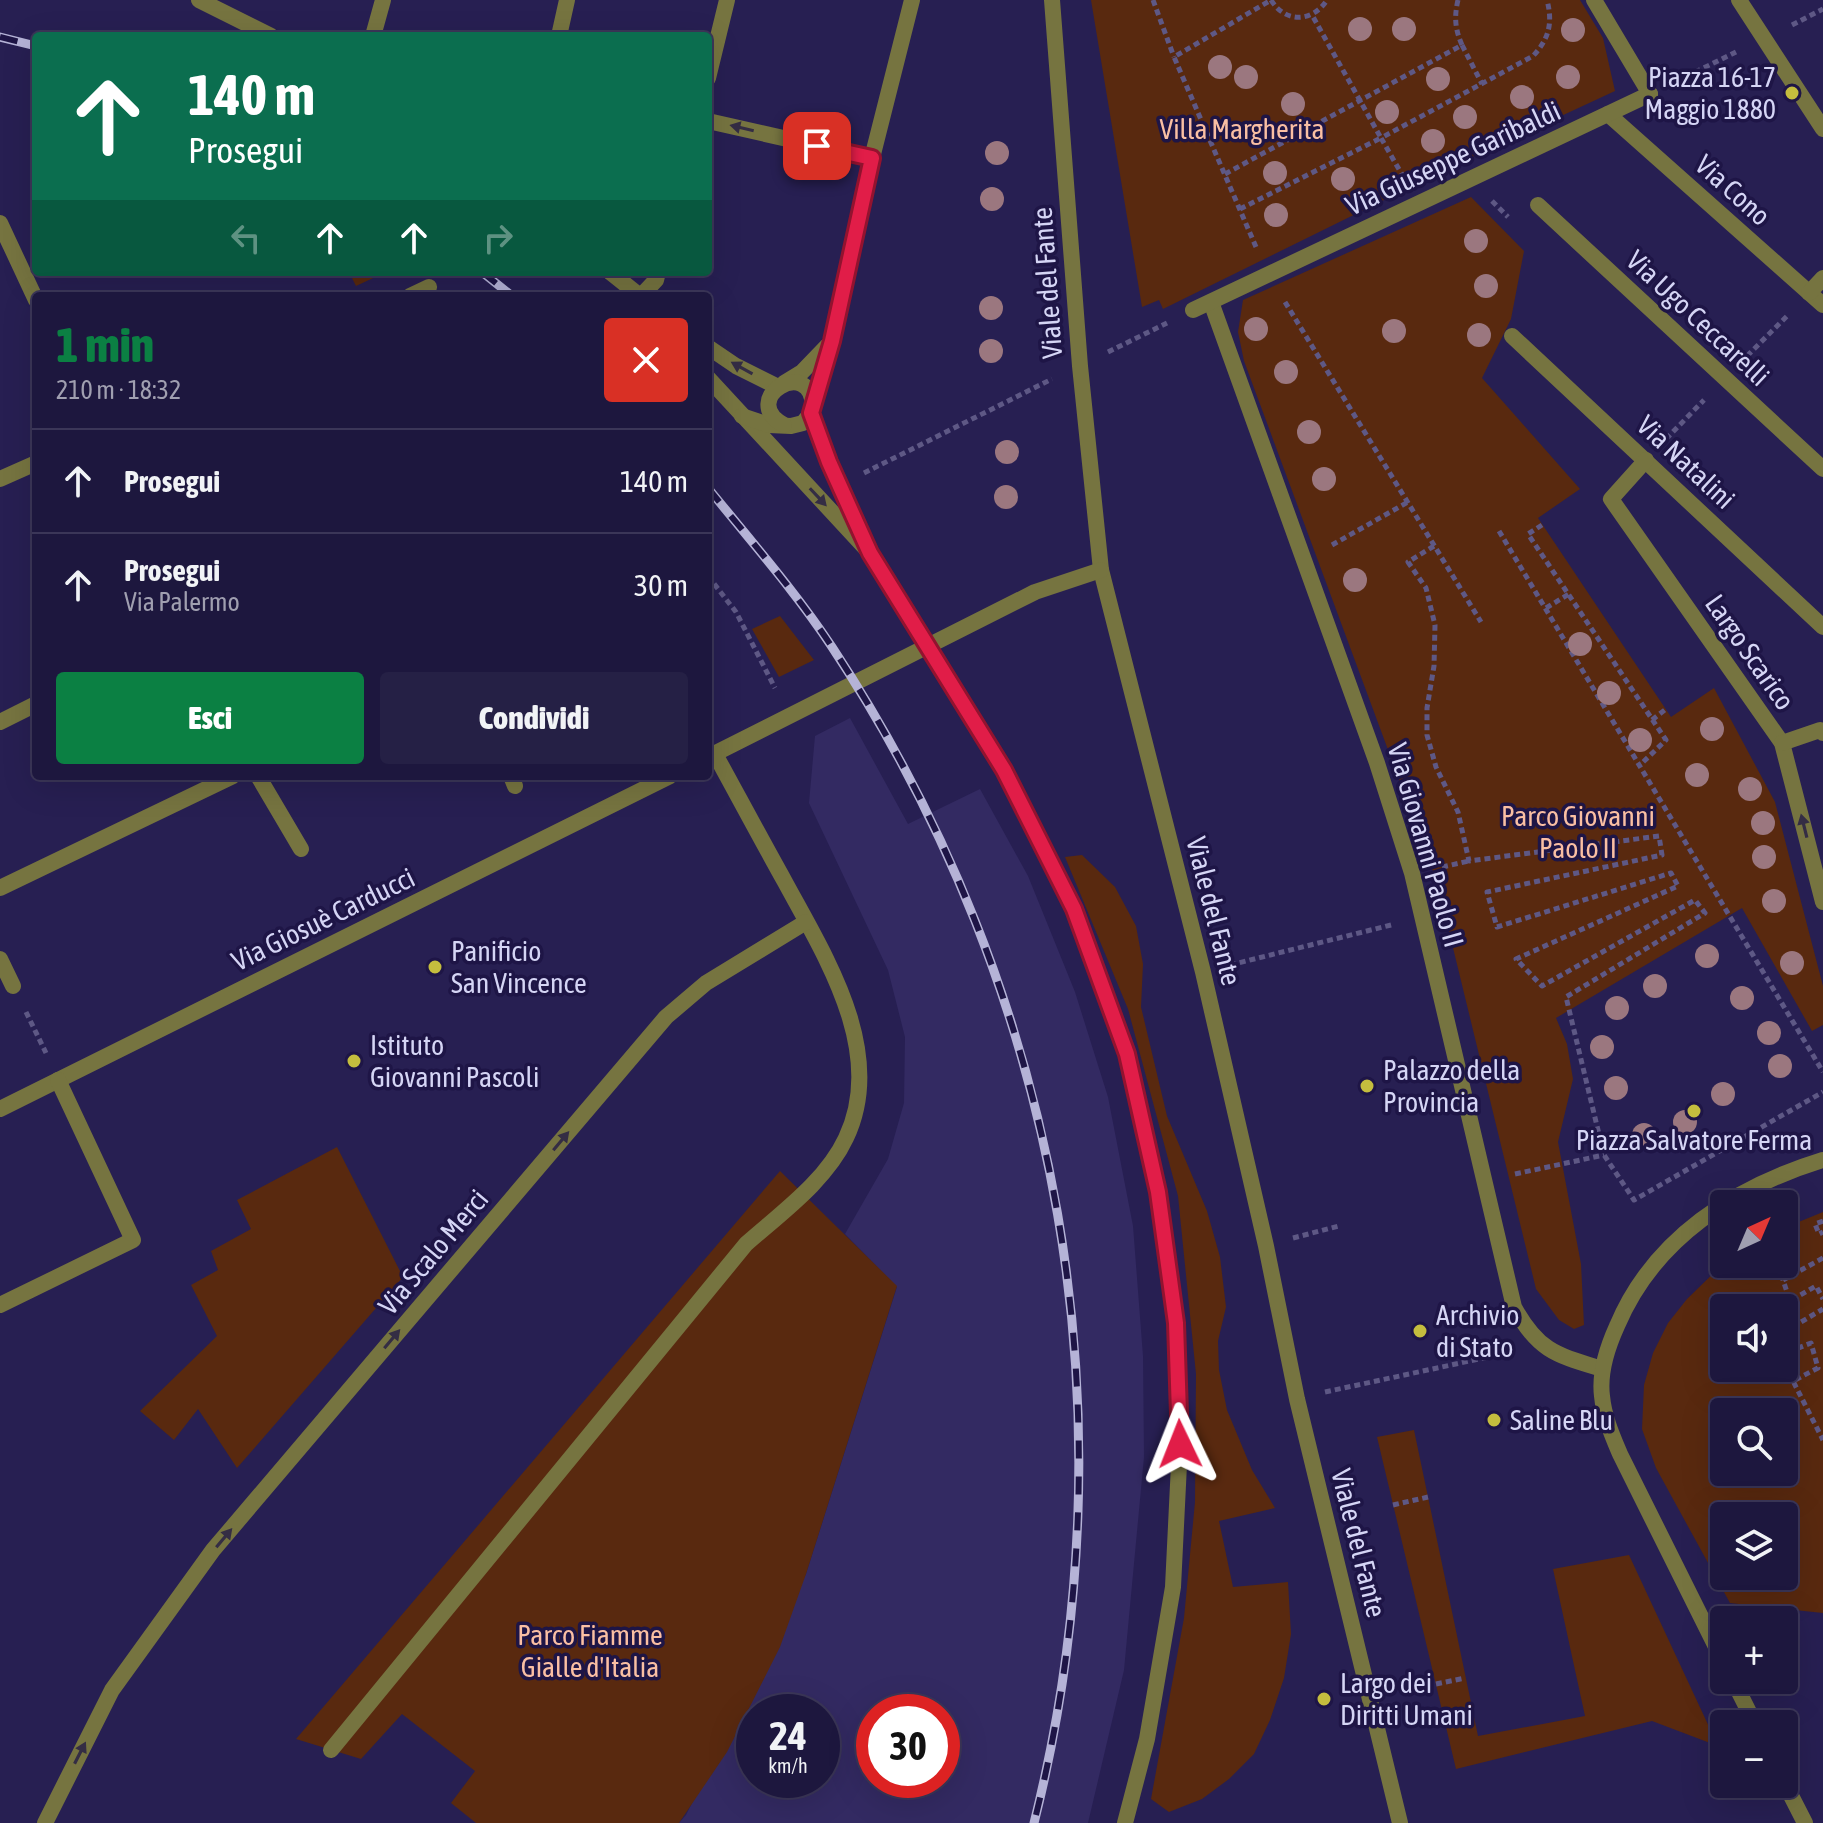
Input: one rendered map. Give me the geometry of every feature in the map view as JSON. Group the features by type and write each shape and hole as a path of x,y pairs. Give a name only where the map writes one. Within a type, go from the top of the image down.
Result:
{"street":[{"path":"199,0 263,32"},
{"path":"374,32 383,0"},
{"path":"560,32 567,0"},
{"path":"712,62 727,0"},
{"path":"742,416 776,425 797,426 808,419 832,341 872,158 912,0"},
{"name":"Viale del Fante","path":"1052,0 1080,366 1101,570 1203,972 1266,1246 1297,1399 1400,1823"},
{"path":"1594,0 1650,94"},
{"path":"1739,0 1823,129"},
{"name":"Via Giuseppe Garibaldi","path":"1193,310 1650,94"},
{"name":"Via Cono","path":"1608,114 1823,305"},
{"path":"712,122 872,158"},
{"name":"Via Ugo Ceccarelli","path":"1538,205 1823,469"},
{"path":"0,223 32,292"},
{"path":"615,276 636,292"},
{"path":"645,292 657,276"},
{"path":"1809,293 1823,278"},
{"path":"418,292 429,287"},
{"name":"Via Giovanni Paolo II","path":"1211,302 1377,763 1412,873 1482,1181 1514,1307 1528,1334"},
{"name":"Via Natalini","path":"1512,336 1823,627"},
{"path":"786,463 776,420 769,405 770,398 781,385 802,372 832,341"},
{"path":"712,350 736,366 781,385 791,382 805,386 813,398 812,409 838,486 870,553 1004,770 1074,909 1127,1054 1158,1192 1177,1338 1180,1444 1173,1587 1147,1739 1125,1823"},
{"path":"712,382 870,553"},
{"name":"Largo Scarico","path":"1646,460 1611,499 1782,743 1823,902"},
{"path":"0,479 32,465"},
{"path":"331,1750 746,1244 803,1193 831,1163 847,1137 856,1104 859,1068 853,1028 838,983 712,755 1035,592 1101,570"},
{"path":"0,722 32,706"},
{"path":"1782,743 1820,730 1823,733"},
{"path":"0,888 225,780"},
{"path":"260,780 301,849"},
{"name":"Via Giosuè Carducci","path":"0,1109 662,780"},
{"name":"Via Scalo Merci","path":"45,1823 112,1690 213,1550 666,1017 706,983 806,922"},
{"path":"0,959 13,986"},
{"path":"0,1305 133,1240 58,1080"},
{"path":"1710,1635 1607,1422 1602,1396 1602,1369 1617,1325 1642,1278 1694,1224 1734,1197 1783,1172 1823,1160"},
{"path":"1528,1334 1569,1359 1602,1369"},
{"path":"1792,1798 1805,1823"}],"path":[{"path":"1153,0 1174,57 1268,274 1481,622"},
{"path":"1174,57 1271,0 1284,14 1302,18 1312,15 1327,0"},
{"path":"1458,0 1454,15 1456,31 1482,84"},
{"path":"1240,209 1533,56 1544,44 1550,29 1547,0"},
{"path":"1792,24 1823,9"},
{"path":"1312,15 1418,203"},
{"path":"1225,174 1462,45"},
{"path":"1650,94 1735,53"},
{"path":"1131,341 1193,310"},
{"path":"838,486 982,414"},
{"path":"1304,561 1408,502"},
{"path":"1542,525 1528,534 1666,740 1640,765"},
{"path":"1499,531 1823,1072"},
{"path":"1434,546 1408,562 1426,588 1435,625 1427,735 1436,767 1458,812 1469,861 1659,836 1662,855 1487,892 1497,927 1671,873 1678,886 1516,959 1542,986 1695,900 1705,913 1566,997 1604,1155 1634,1200 1823,1092"},
{"path":"712,581 736,612 790,717"},
{"path":"1546,608 1569,594"},
{"path":"1652,720 1666,709"},
{"path":"1203,972 1423,917"},
{"path":"13,986 58,1080"},
{"path":"1482,1181 1604,1155"},
{"path":"1823,1221 1815,1224 1819,1234 1823,1232"},
{"path":"1319,1231 1339,1226"},
{"path":"1823,1258 1783,1280 1790,1301 1816,1286 1823,1299"},
{"path":"1798,1324 1823,1309"},
{"path":"1297,1399 1506,1353 1528,1334"},
{"path":"1798,1348 1811,1343 1818,1368 1798,1378"},
{"path":"1794,1382 1823,1440"},
{"path":"1393,1505 1428,1497"},
{"path":"1436,1684 1465,1678"}],"shaded area":[{"path":"850,718 908,824 980,789 1028,876 1075,992 1108,1097 1133,1226 1143,1356 1144,1457 1124,1670 1088,1823 679,1823 686,1815 736,1715 736,1798 840,1798 840,1694 746,1694 806,1574 897,1287 845,1234 888,1159 904,1103 905,1037 888,970 809,803 815,736"}],"green space":[{"name":"Villa Margherita","path":"1091,0 1580,0 1603,38 1615,91 1451,167 1163,309 1159,300 1142,307"},
{"name":"Parco Giovanni Paolo II","path":"1471,197 1524,251 1511,319 1482,378 1580,489 1538,518 1671,717 1714,688 1775,802 1823,986 1823,1025 1812,1031 1742,908 1556,1018 1567,1044 1573,1079 1558,1142 1581,1264 1584,1325 1574,1329 1559,1320 1536,1289 1437,882 1244,361 1238,332 1243,300"},
{"path":"351,276 377,276 356,286"},
{"path":"780,616 814,660 779,677 752,629"},
{"path":"1082,855 1115,887 1136,926 1143,964 1141,1007 1167,1116 1207,1211 1220,1257 1226,1307 1218,1341 1219,1370 1227,1410 1252,1470 1275,1508 1219,1521 1233,1587 1288,1582 1291,1634 1284,1678 1254,1754 1229,1779 1202,1799 1169,1812 1151,1799 1184,1618 1195,1502 1196,1374 1178,1196 1128,1009 1065,857"},
{"path":"337,1147 403,1277 237,1468 198,1409 174,1440 140,1411 217,1336 191,1285 218,1270 211,1251 251,1229 237,1200"},
{"name":"Parco Fiamme Gialle d'Italia","path":"780,1171 897,1286 780,1647 756,1694 736,1694 736,1734 679,1823 476,1823 451,1803 475,1771 402,1714 361,1759 296,1739"},
{"path":"1823,1212 1823,1613 1798,1610 1798,1606 1730,1603 1723,1590 1798,1590 1798,1502 1710,1502 1710,1567 1656,1468 1642,1429 1644,1385 1653,1353 1668,1323 1710,1277 1798,1278 1798,1222"},
{"path":"1414,1430 1478,1736 1585,1716 1553,1569 1629,1555 1710,1729 1710,1743 1652,1721 1456,1769 1377,1437"}],"railway":[{"path":"0,37 32,45"},
{"path":"487,276 507,292"},
{"path":"712,493 818,626 911,781 975,921 1024,1065 1058,1214 1076,1365 1078,1517 1064,1670 1034,1823"}],"place":[{"name":"Piazza 16-17 Maggio 1880","path":"1792,93"},
{"name":"Panificio San Vincence","path":"435,967"},
{"name":"Istituto Giovanni Pascoli","path":"354,1061"},
{"name":"Palazzo della Provincia","path":"1367,1086"},
{"name":"Piazza Salvatore Ferma","path":"1694,1111"},
{"name":"Archivio di Stato","path":"1420,1331"},
{"name":"Saline Blu","path":"1494,1420"},
{"name":"Largo dei Diritti Umani","path":"1324,1699"}],"route":[{"path":"817,146 872,158 832,341 811,413 838,486 870,553 1004,770 1074,909 1127,1054 1158,1192 1176,1323 1180,1444"}]}
